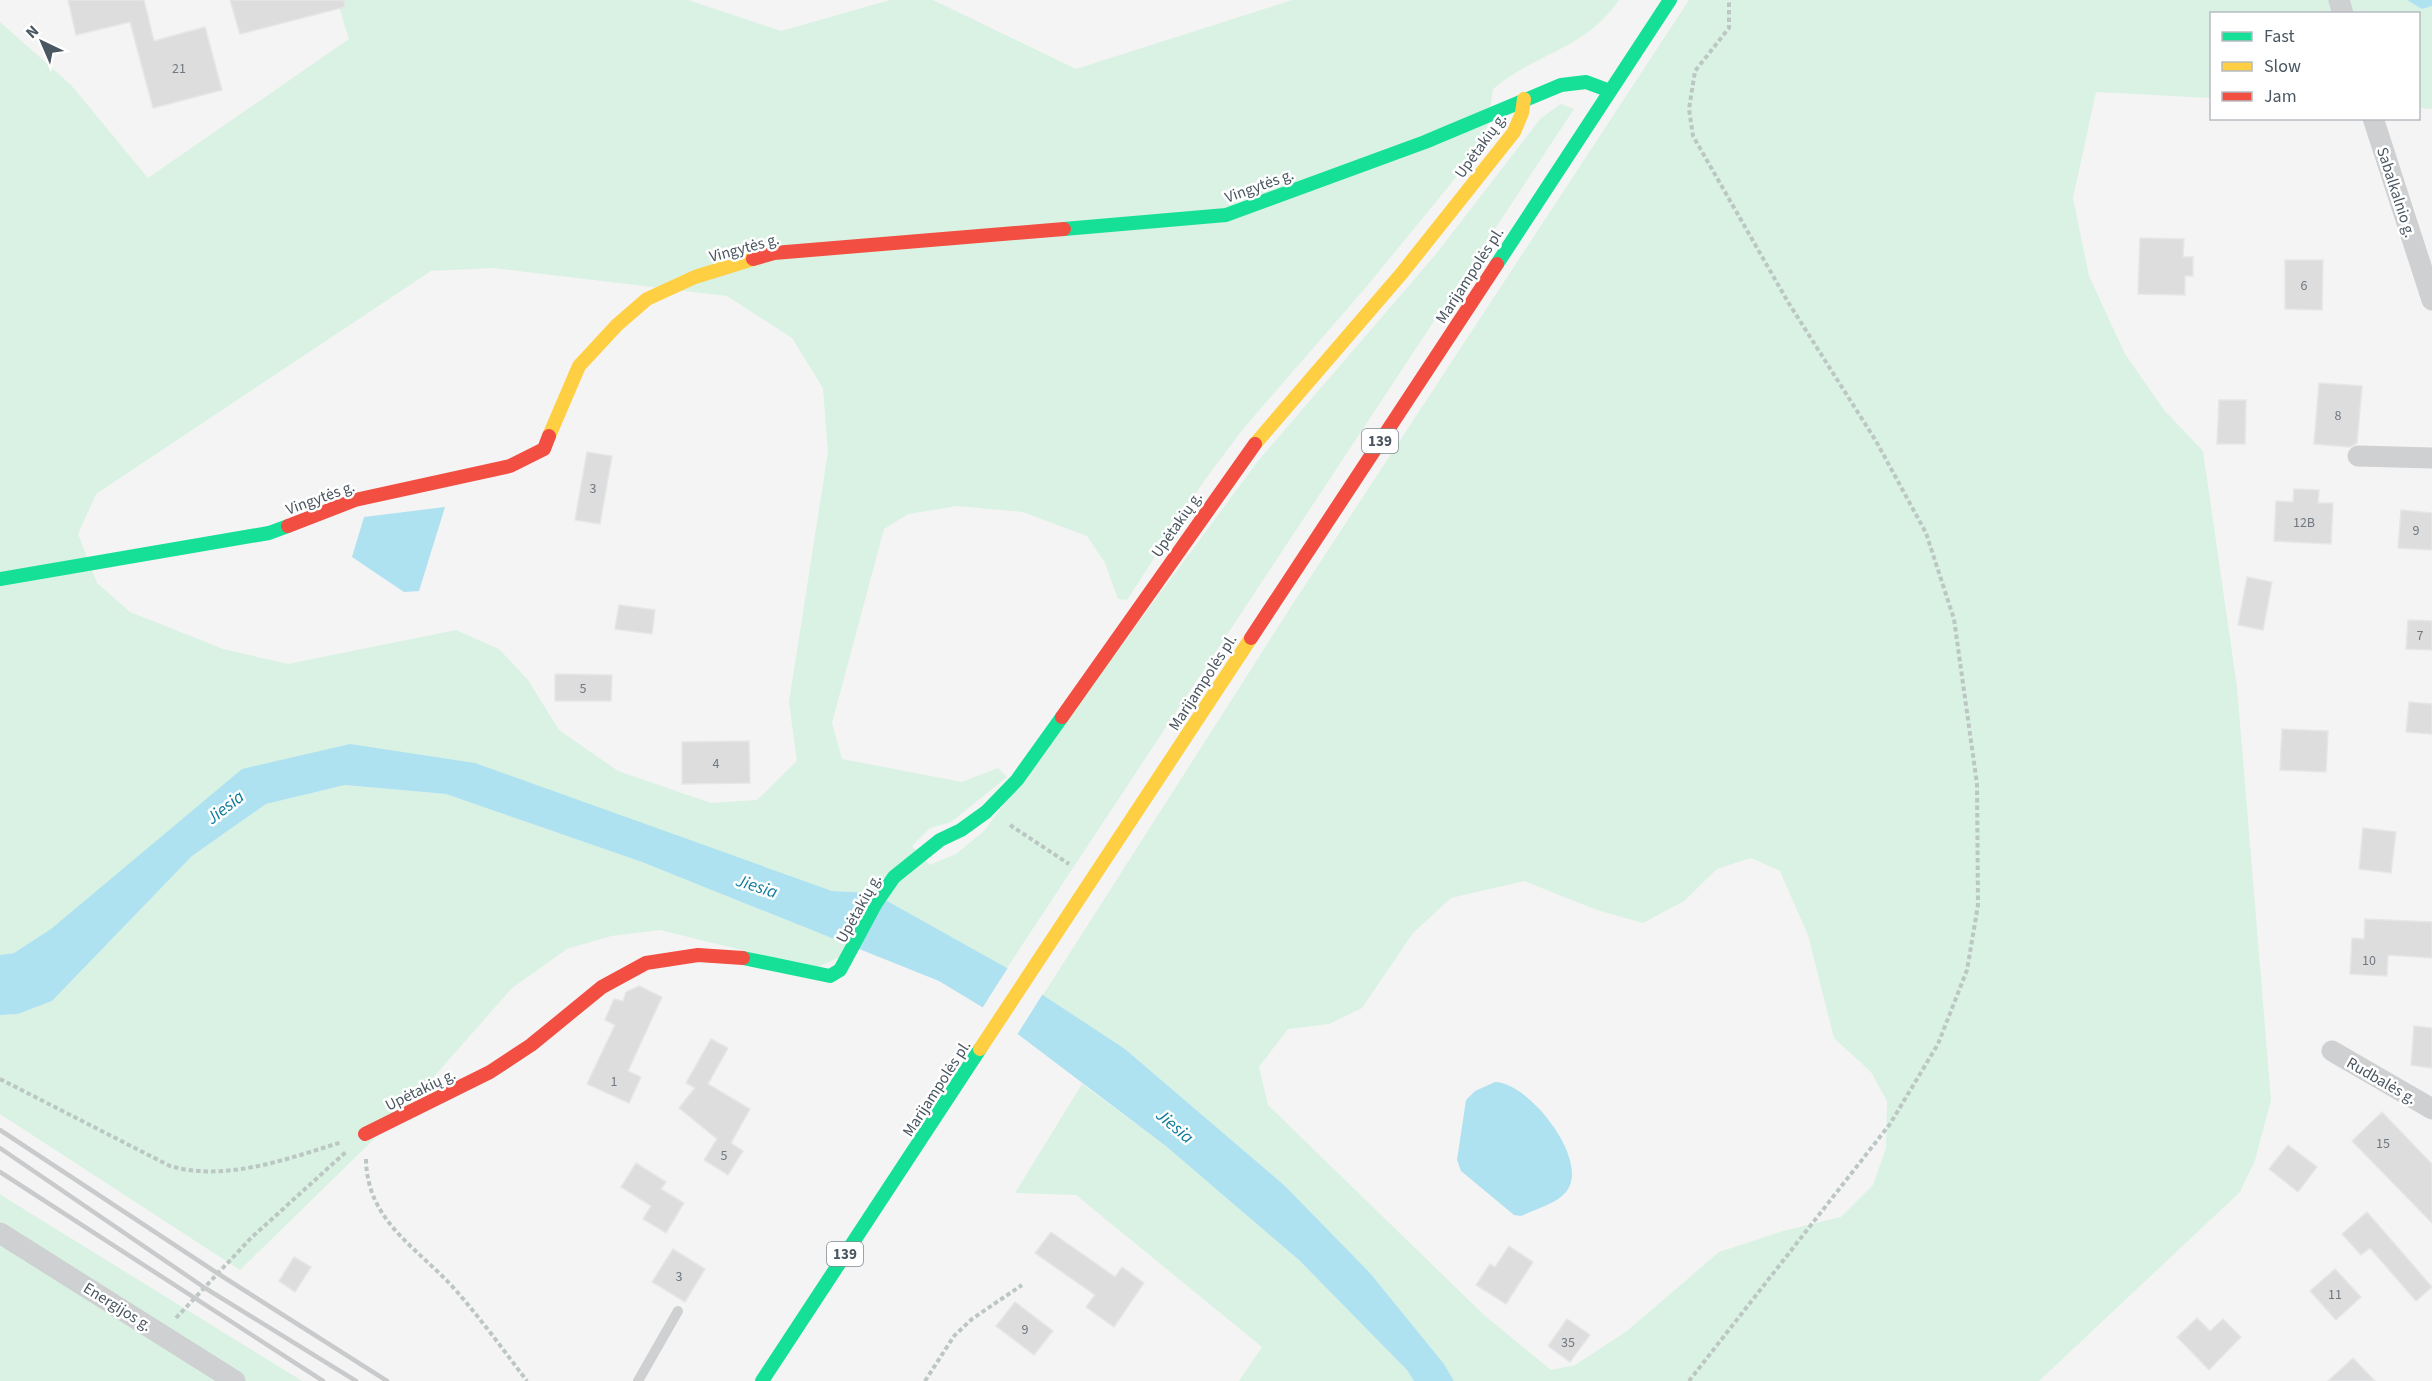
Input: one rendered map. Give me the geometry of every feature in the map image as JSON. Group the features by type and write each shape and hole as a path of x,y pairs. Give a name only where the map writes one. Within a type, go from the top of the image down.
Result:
{"street":[{"name":"Marijampolės pl.","path":"762,1381 1670,0"},
{"name":"Vingytės g.","path":"0,579 269,533 355,500 510,466 544,449 579,366 617,325 647,299 695,277 774,253 1227,215 1425,142 1524,99 1579,80 1595,83 1610,91"},
{"name":"Upėtakių g.","path":"365,1134 490,1072 531,1045 602,987 646,963 698,955 740,958 830,976 840,970 850,956 876,903 901,871 940,840 962,830 986,812 1017,780 1250,450 1402,273 1514,132 1522,112 1524,99"},
{"name":"Sabalkalnio g.","path":"2374,120 2432,300"},
{"path":"2358,456 2432,458"},
{"name":"Rudbalės g.","path":"2332,1051 2432,1109"},
{"name":"Energijos g.","path":"0,1233 235,1381"}],"lane":[{"path":"638,1381 678,1311"}],"path":[{"path":"1689,1381 1890,1124 1938,1044 1967,970 1978,905 1977,784 1953,619 1926,533 1876,441 1788,302 1693,135 1689,109 1695,70 1729,28 1730,0"},
{"path":"1006,823 1074,867"},
{"path":"0,1079 170,1166 193,1173 237,1170 365,1134"},
{"path":"161,1333 251,1238 365,1134"},
{"path":"365,1134 366,1181 374,1202 393,1227 458,1293 527,1381"},
{"path":"925,1381 954,1336 972,1319 1022,1286"}],"green space":[{"path":"337,0 688,0 781,31 890,0 933,0 1076,69 1292,0 1619,0 1606,17 1591,30 1509,77 1493,89 1485,142 1367,286 1243,429 1204,481 1127,600 1118,599 1105,563 1087,536 1023,512 957,506 908,514 884,529 832,723 842,759 962,782 998,768 1007,777 951,822 930,828 912,846 930,865 956,854 984,831 1258,461 1436,254 1541,118 1561,104 1574,109 1007,968 873,893 832,891 350,744 14,953 0,955 0,22 71,85 148,178 349,39","holes":["493,268 727,296 792,338 823,388 828,452 789,702 797,761 757,800 711,803 618,771 559,730 528,680 499,649 456,630 288,664 223,649 130,612 97,583 78,534 96,494 431,271"]},
{"path":"1689,0 2407,0 2422,9 2432,6 2432,109 2420,108 2420,12 2210,12 2210,98 2096,92 2073,198 2089,276 2125,354 2164,410 2203,451 2237,687 2271,1100 2255,1160 2240,1192 2039,1381 1454,1381 1444,1364 1370,1273 1284,1185 1125,1049 1043,995 1294,602","holes":["1751,858 1780,871 1808,935 1834,1038 1871,1072 1887,1101 1886,1148 1873,1185 1841,1217 1783,1231 1719,1252 1627,1331 1575,1365 1551,1370 1484,1315 1268,1105 1259,1067 1288,1029 1329,1024 1362,1008 1413,933 1451,898 1524,881 1597,910 1643,923 1684,901 1717,869"]},
{"path":"345,785 446,794 642,862 845,943 840,957 815,968 660,930 611,936 567,949 512,988 409,1105 240,1270 0,1114 0,1015 18,1014 52,1001 192,856 266,804"},
{"path":"1082,1084 1167,1147 1299,1260 1407,1370 1414,1381 1239,1381 1262,1347 1076,1195 1015,1193"},
{"path":"0,1194 9,1200 302,1381 0,1381"}],"water":[{"path":"2407,0 2432,0 2432,6 2422,9"},
{"path":"445,507 419,591 404,592 352,557 364,517"},
{"name":"Jiesia","path":"350,744 475,763 832,891 873,893 1007,968 1043,995 1125,1049 1284,1185 1370,1273 1444,1364 1454,1381 1414,1381 1407,1370 1299,1260 1167,1147 982,1007 939,981 642,862 446,794 345,785 266,804 192,856 52,1001 18,1014 0,1015 0,955 14,953 51,929 242,769"},
{"path":"1495,1082 1508,1085 1538,1107 1562,1141 1570,1159 1572,1175 1564,1194 1553,1202 1521,1216 1514,1215 1461,1171 1457,1160 1466,1100 1475,1091"}],"pier":[{"path":"1009,966 1044,992 1015,1038 981,1010"}],"building":[{"path":"68,0 144,0 154,41 205,27 222,90 153,108 130,22 76,35"},
{"path":"230,0 344,0 345,7 240,34"},
{"path":"2140,238 2184,239 2183,257 2193,257 2193,276 2185,276 2185,295 2138,294"},
{"path":"2285,260 2323,260 2322,310 2285,309"},
{"path":"2319,383 2362,386 2357,443 2350,447 2314,444"},
{"path":"2219,400 2246,400 2245,444 2217,444"},
{"path":"587,452 612,456 600,524 575,520"},
{"path":"2294,489 2319,490 2318,503 2333,503 2331,544 2274,541 2276,501 2293,502"},
{"path":"2401,510 2432,513 2432,550 2398,548"},
{"path":"2247,577 2272,582 2263,630 2238,625"},
{"path":"619,605 655,610 652,634 615,629"},
{"path":"2408,620 2432,621 2432,650 2406,649"},
{"path":"555,674 612,675 611,701 555,701"},
{"path":"2409,702 2432,704 2432,734 2406,732"},
{"path":"2282,729 2328,731 2326,772 2280,770"},
{"path":"749,741 750,783 682,784 682,742"},
{"path":"2363,828 2396,832 2391,873 2359,869"},
{"path":"2365,919 2432,922 2432,958 2388,955 2387,976 2350,974 2352,938 2364,939"},
{"path":"639,986 662,997 628,1071 641,1077 629,1103 587,1084 615,1025 605,1020 614,999 623,1001 626,992"},
{"path":"2414,1026 2432,1028 2432,1068 2411,1065"},
{"path":"711,1039 728,1048 708,1084 750,1109 731,1143 743,1151 728,1175 704,1160 717,1139 679,1108 695,1088 686,1083"},
{"path":"2382,1112 2432,1164 2432,1223 2352,1141"},
{"path":"2288,1145 2317,1167 2298,1192 2269,1169"},
{"path":"636,1163 666,1182 661,1189 684,1203 666,1233 643,1219 651,1206 621,1187"},
{"path":"2367,1212 2432,1287 2416,1301 2370,1248 2361,1255 2342,1234"},
{"path":"1051,1232 1115,1277 1122,1267 1144,1283 1114,1327 1086,1307 1095,1295 1035,1253"},
{"path":"1509,1246 1533,1262 1506,1304 1476,1285 1490,1264 1495,1267"},
{"path":"673,1249 705,1269 685,1302 652,1282"},
{"path":"294,1257 311,1267 295,1292 279,1281"},
{"path":"2335,1269 2361,1297 2336,1320 2310,1291"},
{"path":"1015,1302 1053,1331 1034,1355 996,1326"},
{"path":"2197,1318 2210,1331 2223,1319 2241,1337 2209,1370 2177,1337"},
{"path":"1567,1319 1590,1335 1570,1362 1548,1346"},
{"path":"2353,1358 2375,1381 2328,1381"}],"railway":[{"path":"0,1130 217,1273 387,1381"},
{"path":"0,1148 205,1288 356,1381"},
{"path":"0,1172 323,1381"}],"traffic: fast":[{"path":"1497,264 1670,0"},
{"path":"1064,229 1226,215 1425,142 1561,85 1586,82 1610,91"},
{"path":"0,579 269,533 288,526"},
{"path":"743,958 830,976 840,970 876,903 894,877 940,840 961,830 986,812 1017,780 1062,717"},
{"path":"762,1381 980,1049"}],"traffic: slow":[{"path":"1255,444 1402,273 1514,132 1522,113 1524,99"},
{"path":"549,436 579,366 617,325 647,299 695,277 753,259"},
{"path":"980,1049 1251,638"}],"traffic: jam":[{"path":"753,259 774,253 1064,229"},
{"path":"1251,638 1497,264"},
{"path":"288,526 355,500 510,466 544,449 549,436"},
{"path":"1062,717 1255,444"},
{"path":"365,1134 490,1072 531,1045 602,987 646,963 698,955 743,958"}]}
